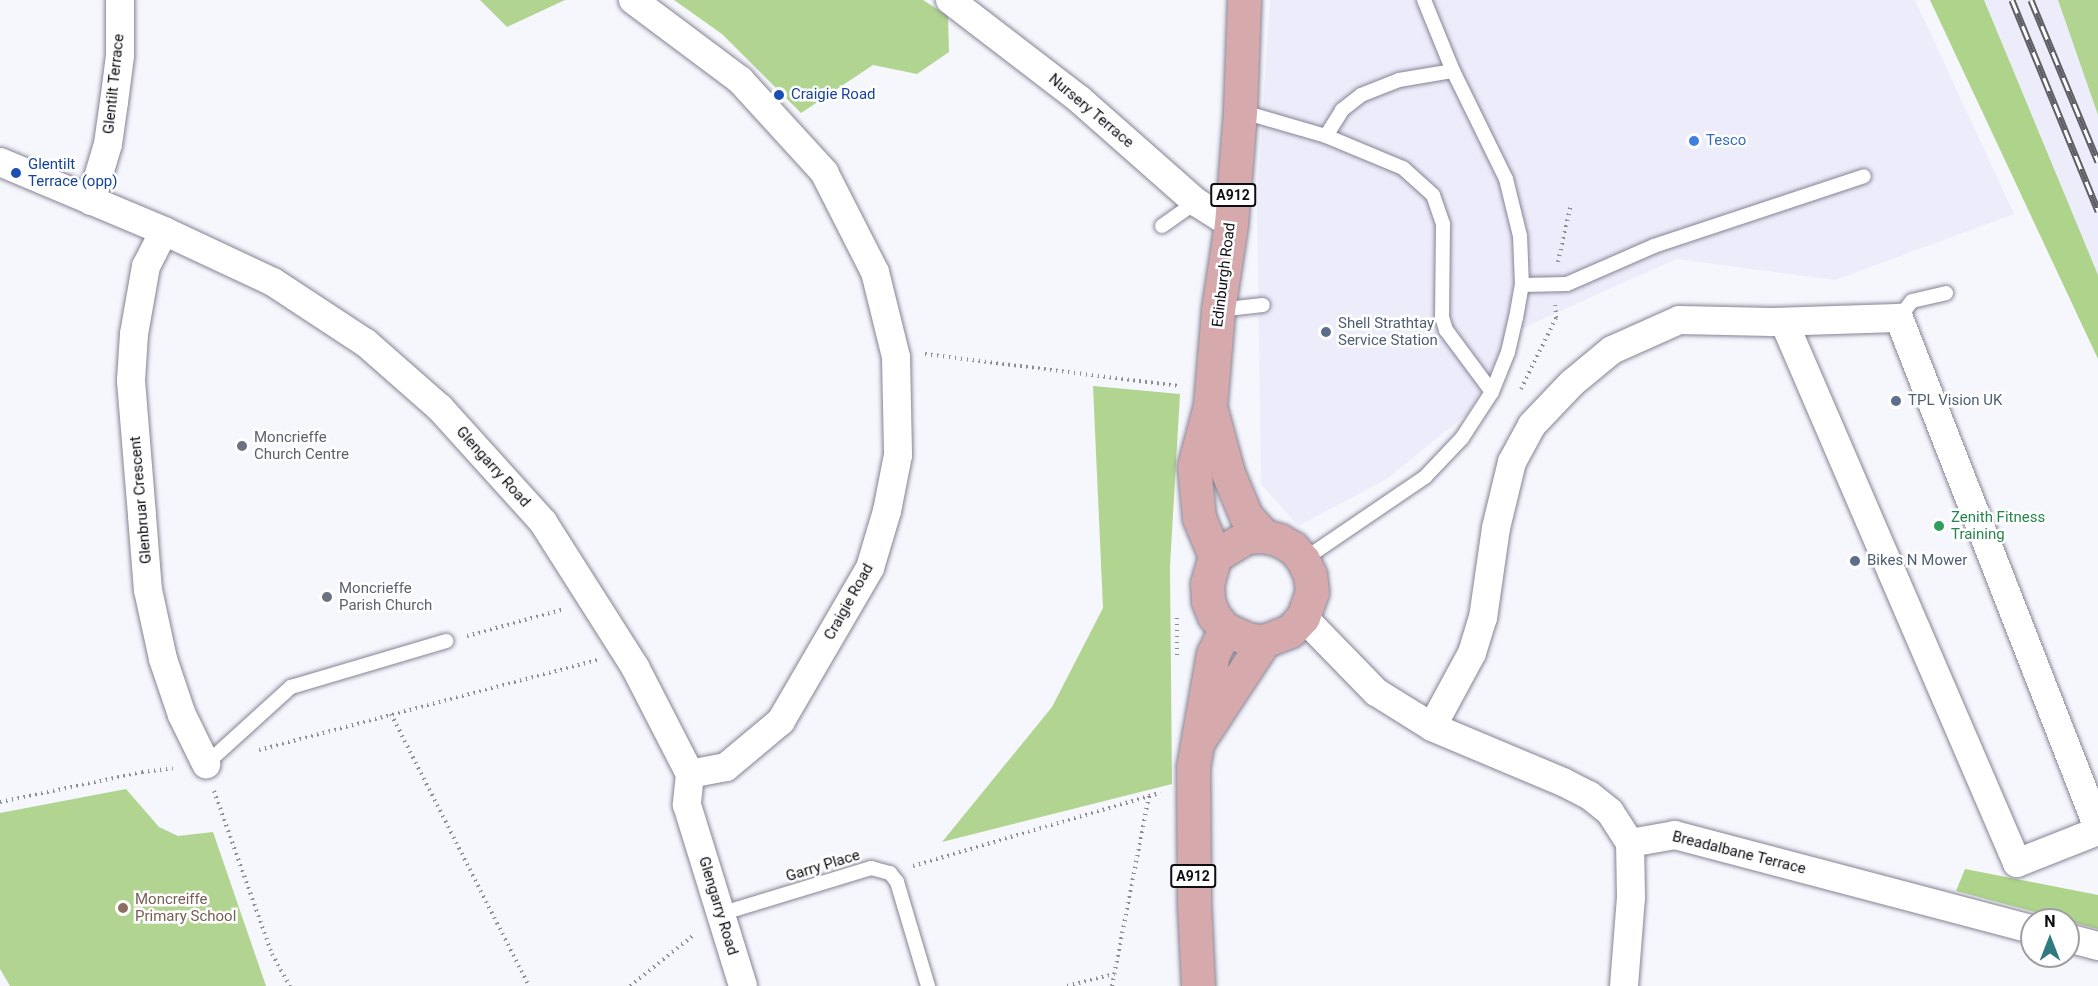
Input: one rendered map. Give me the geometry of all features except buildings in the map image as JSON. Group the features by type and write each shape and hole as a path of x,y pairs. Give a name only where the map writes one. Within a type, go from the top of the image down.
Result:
{"main road":[{"name":"Edinburgh Road","path":"1215,556 1199,518 1194,466 1210,397 1218,310 1231,224 1240,111 1244,0"},
{"name":"Edinburgh Road","path":"1210,397 1228,473 1246,516 1264,536"},
{"path":"1264,536 1279,540 1293,548 1303,560 1310,575 1312,592 1304,617 1290,631 1264,641 1237,636 1225,629 1214,616 1208,601 1207,584 1215,556 1247,537 1264,536"},
{"name":"A912","path":"1198,986 1192,784 1204,695 1211,664 1225,629"},
{"name":"A912","path":"1199,738 1264,641"}],"street":[{"name":"Glentilt Terrace","path":"91,201 108,144 120,56 120,0"},
{"name":"Craigie Road","path":"633,0 740,80 824,172 875,272 896,357 898,455 887,511 870,568 781,721 726,767 690,774"},
{"name":"Nursery Terrace","path":"950,0 1079,99 1196,202 1231,224"},
{"name":"Glengarry Road","path":"0,162 164,231 273,282 366,343 440,408 543,522 626,653 690,774 687,805 743,986"},
{"name":"Glenbruar Crescent","path":"164,231 146,266 134,334 131,381 148,590 163,659 182,715 206,764"},
{"path":"1432,727 1472,653 1483,618 1503,491 1512,462 1532,425 1572,383 1612,350 1679,320 1784,322 1899,318 2098,830 2017,863 1784,322"},
{"path":"1304,617 1376,692 1432,727 1563,782 1589,795 1610,812 1630,843 1631,898 1624,986"},
{"name":"Breadalbane Terrace","path":"1630,843 1675,835 2020,926"},
{"path":"2080,941 2098,946"}],"lane":[{"path":"1303,560 1425,477 1462,438 1492,392 1508,352 1522,285 1520,236 1506,179 1453,71 1424,0"},
{"path":"1326,136 1342,110 1361,95 1399,80 1453,71"},
{"path":"1240,111 1326,136 1403,168 1433,195 1443,224 1442,317 1446,330 1492,392"},
{"path":"1522,285 1567,284 1654,246 1864,176"},
{"path":"1162,226 1196,202"},
{"path":"1899,318 1912,301 1946,294"},
{"path":"1218,310 1263,305"},
{"path":"206,764 291,687 446,641"},
{"name":"Garry Place","path":"720,914 871,868 890,873"},
{"path":"890,873 897,882 928,986"}],"path":[{"path":"896,357 908,351 1210,397"},
{"path":"446,641 592,602"},
{"path":"0,802 142,772 206,764 626,653"},
{"path":"391,714 529,986"},
{"path":"206,764 221,818 272,954 290,986"},
{"path":"890,873 1192,784"},
{"path":"1112,986 1149,796"},
{"path":"630,986 720,914"},
{"path":"1067,986 1114,974"}],"shaded area":[{"path":"1270,0 1915,0 2014,214 1835,280 1677,259 1510,334 1469,412 1387,479 1298,526 1261,484 1257,199"},
{"path":"1984,0 2098,0 2098,275 2071,211"}],"green space":[{"path":"480,0 565,0 507,27"},
{"path":"674,0 923,0 948,16 949,52 917,74 873,65 801,113 722,34"},
{"path":"1930,0 1984,0 2098,275 2098,359"},
{"path":"2058,0 2098,0 2098,115"},
{"path":"1093,386 1180,394 1170,566 1172,784 942,842 1052,707 1103,608"},
{"name":"Moncreiffe Primary School","path":"126,789 159,827 178,836 213,832 266,986 10,986 0,969 0,813"},
{"path":"1965,869 2098,895 2098,929 2080,924 2080,908 2020,908 1956,891"}],"railway":[{"path":"2012,0 2098,211"},
{"path":"2031,0 2098,162"}],"place":[{"name":"Craigie Road","path":"779,95"},
{"name":"Tesco","path":"1694,141"},
{"name":"Glentilt Terrace (opp)","path":"16,173"},
{"name":"Shell Strathtay Service Station","path":"1326,332"},
{"name":"TPL Vision UK","path":"1896,401"},
{"name":"Moncrieffe Church Centre","path":"242,446"},
{"name":"Zenith Fitness Training","path":"1939,526"},
{"name":"Bikes N Mower","path":"1855,561"},
{"name":"Moncrieffe Parish Church","path":"327,597"},
{"name":"Moncreiffe Primary School","path":"123,908"}]}
